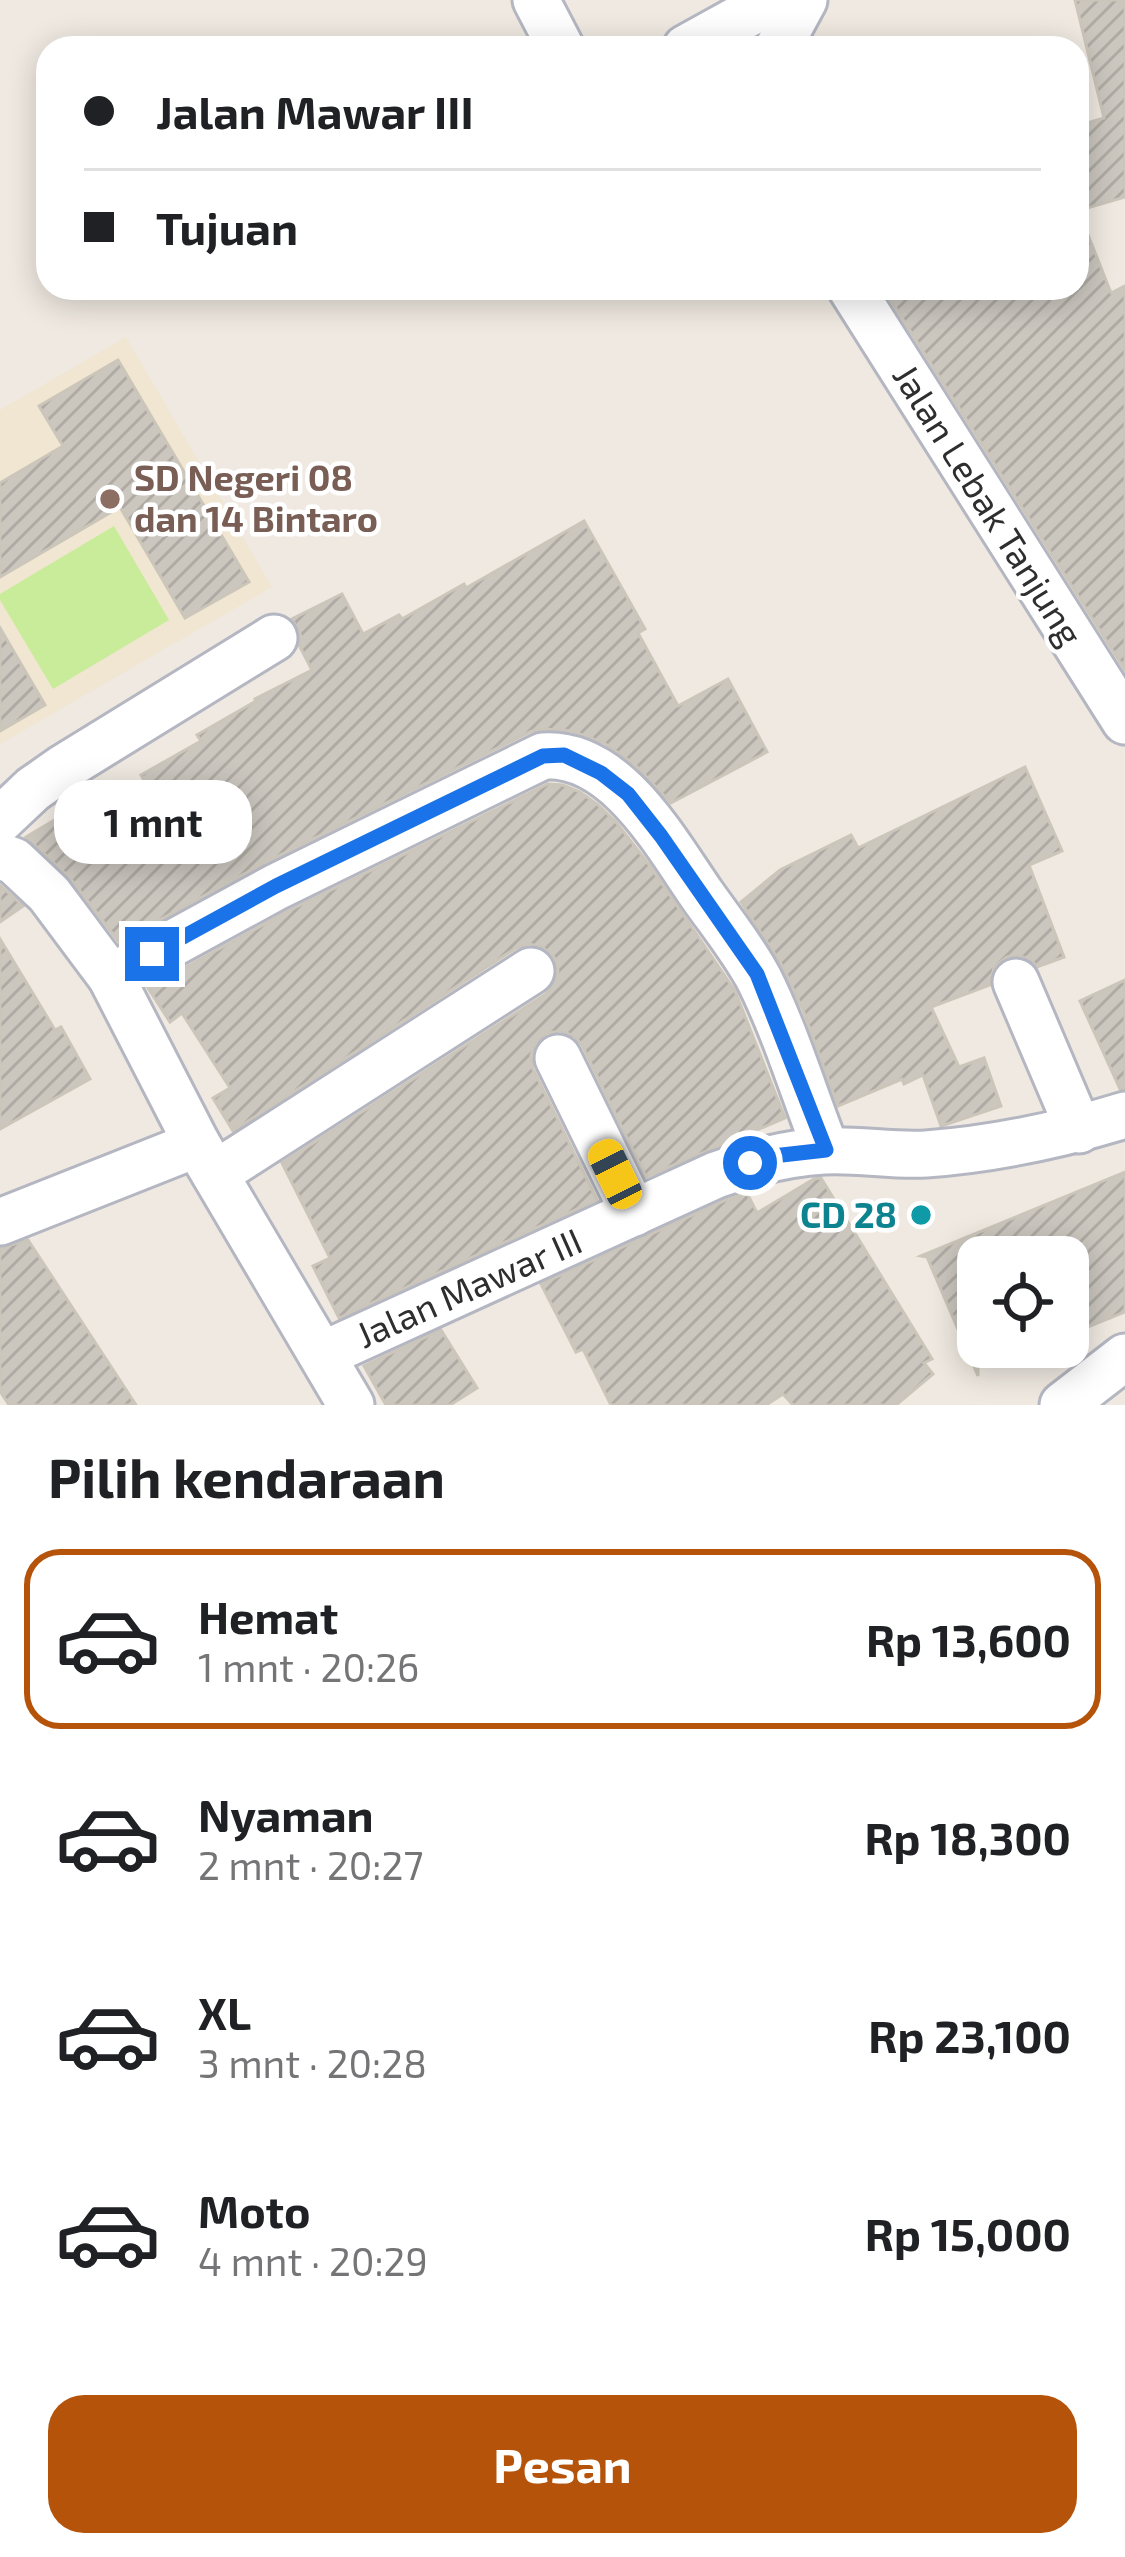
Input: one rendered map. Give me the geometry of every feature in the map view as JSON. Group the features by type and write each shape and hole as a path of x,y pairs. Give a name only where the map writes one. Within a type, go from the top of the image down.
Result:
{"street":[{"path":"536,0 555,36"},
{"path":"708,36 773,0"},
{"path":"784,36 804,0"},
{"name":"Jalan Lebak Tanjung","path":"859,300 1125,721"},
{"path":"3,846 34,789 274,638"},
{"path":"111,977 361,843 543,756 564,755 601,773 628,794 742,952 767,997 826,1150"},
{"name":"Jalan Mawar III","path":"3,846 49,894 111,977 206,1159 322,1355 716,1175 773,1156 826,1150 921,1154 988,1147 1079,1130 1125,1115"},
{"path":"0,1222 206,1159 531,971"},
{"path":"1016,982 1079,1130"},
{"path":"558,1058 634,1213"},
{"path":"322,1355 351,1405"},
{"path":"1063,1405 1125,1357"}],"shaded area":[{"name":"SD Negeri 08 dan 14 Bintaro","path":"126,337 272,587 0,744 0,410"}],"green space":[{"path":"114,526 169,620 53,689 0,594"}],"building":[{"path":"1075,0 1125,0 1125,197 1089,208 1089,122 1104,118 1089,57 1089,36 1084,36"},
{"path":"1089,237 1111,293 1125,286 1125,670 891,300 1089,300"},
{"path":"118,360 249,582 185,618 120,507 0,577 0,483 63,446 39,406"},
{"path":"584,521 645,629 638,633 678,706 728,679 767,752 671,803 635,765 604,743 572,731 532,731 264,863 119,942 70,878 26,837 68,812 86,842 157,803 141,775 201,741 197,735 255,699 312,670 292,619 342,594 363,634 399,615 402,619 464,584 466,588"},
{"path":"0,628 45,705 0,731"},
{"path":"1025,767 1062,851 1029,865 1064,957 1037,967 1020,956 1007,957 994,967 990,985 931,1007 959,1067 984,1058 1001,1106 941,1126 923,1075 838,1106 783,967 741,902 780,870 851,835 858,848"},
{"path":"548,784 580,792 598,805 650,866 735,991 785,1118 646,1177 582,1045 561,1031 547,1033 535,1044 533,1069 597,1200 339,1318 313,1266 330,1258 282,1163 546,994 558,971 554,957 542,947 516,948 233,1131 213,1098 230,1088 182,1013 170,1022 148,988 288,911"},
{"path":"0,885 23,906 0,922"},
{"path":"0,939 55,1030 61,1027 90,1079 0,1129"},
{"path":"1125,980 1125,1089 1120,1089 1080,1001"},
{"path":"1125,1172 1125,1312 1089,1327 1089,1236 970,1236"},
{"path":"821,1178 932,1359 924,1363 933,1374 896,1405 793,1405 783,1394 766,1405 611,1405 583,1349 576,1352 541,1284 726,1200 747,1193 757,1213"},
{"path":"28,1240 136,1405 9,1405 0,1391 0,1248"},
{"path":"957,1241 957,1327 927,1257 921,1256"},
{"path":"441,1330 477,1388 450,1405 386,1405 364,1366"}],"place":[{"name":"SD Negeri 08 dan 14 Bintaro","path":"110,499"},
{"name":"CD 28","path":"921,1215"}],"route":[{"path":"152,954 276,886 543,756 564,755 582,761 628,794 661,836 757,974 767,997 826,1150 750,1163"}]}
